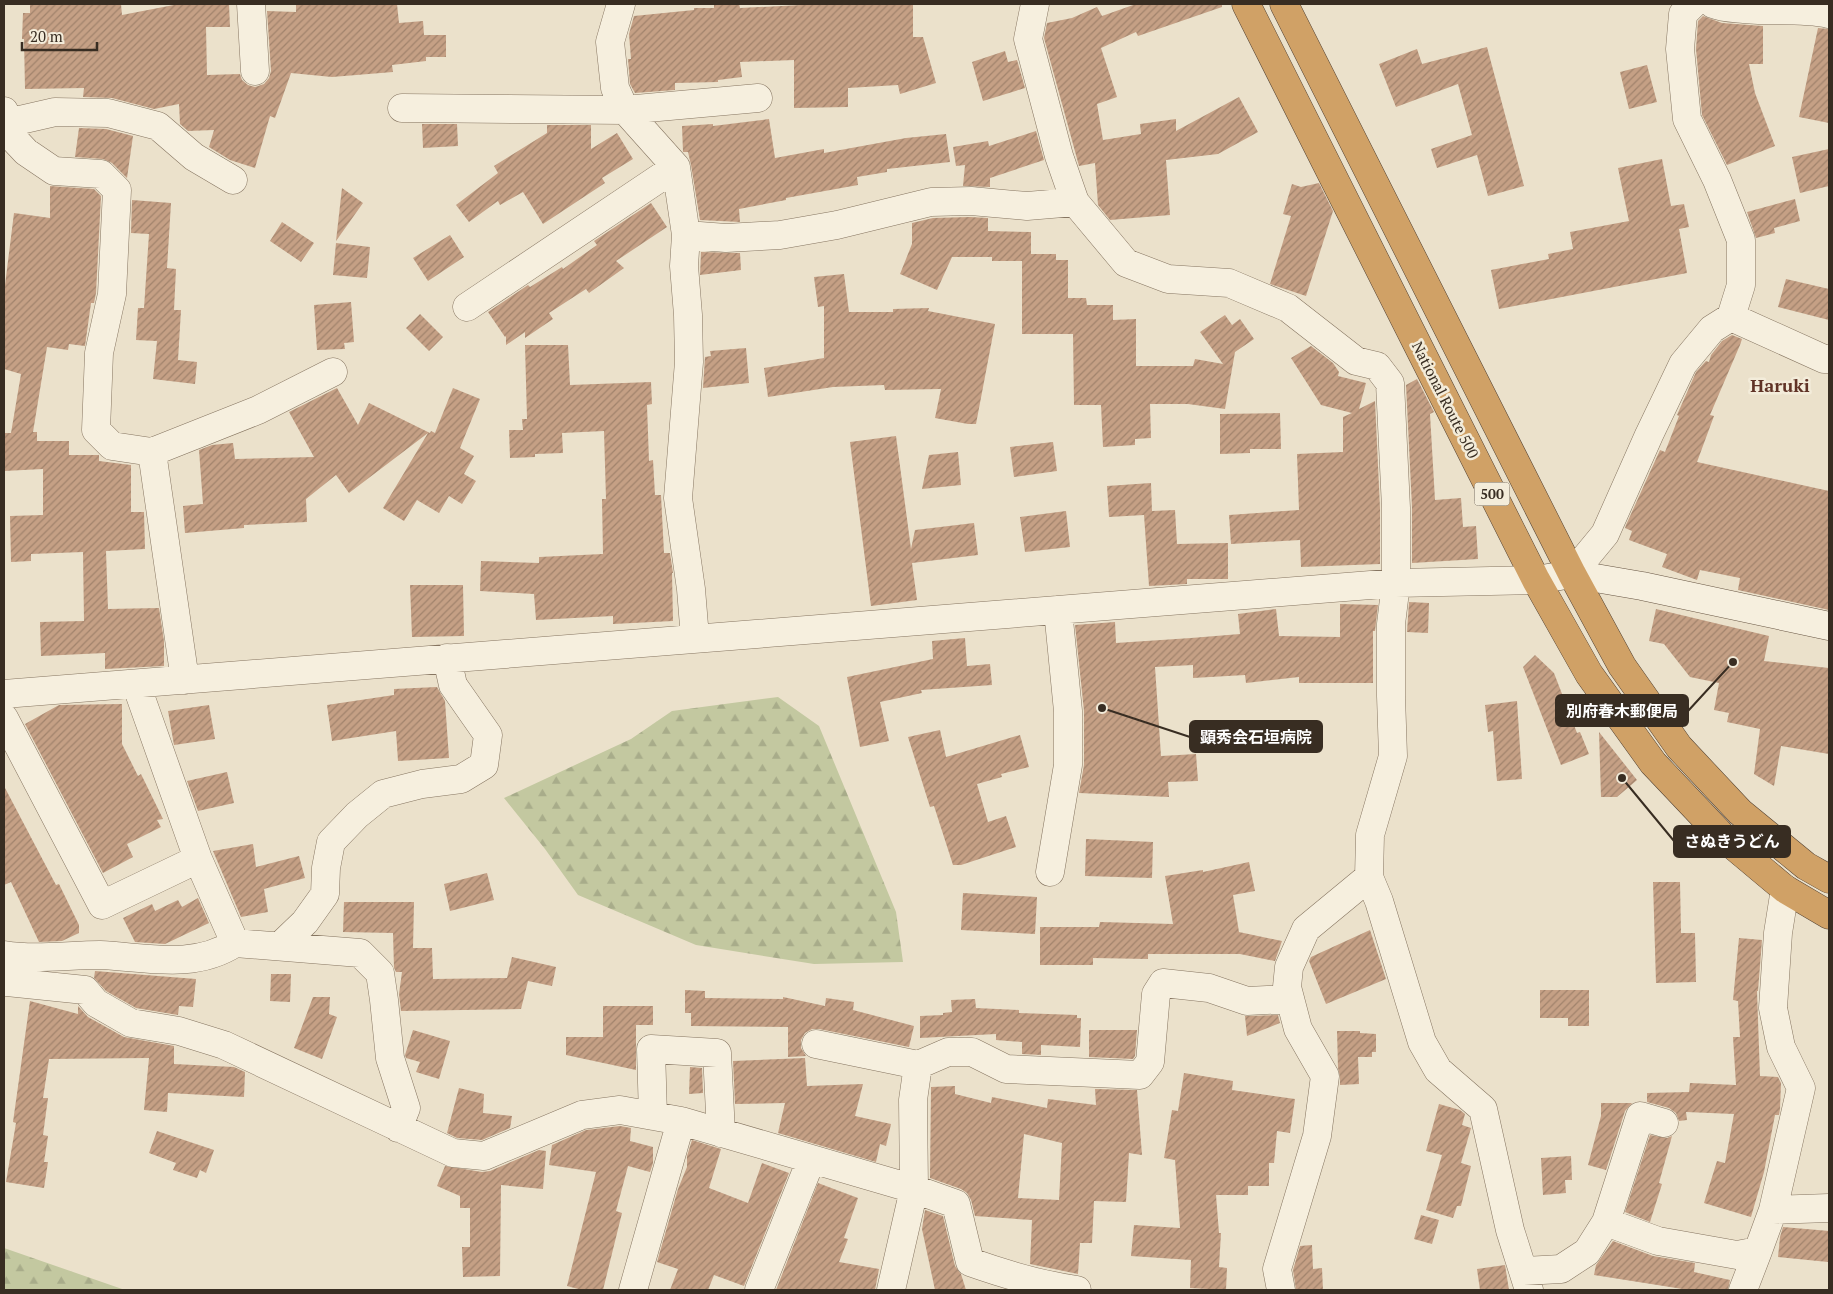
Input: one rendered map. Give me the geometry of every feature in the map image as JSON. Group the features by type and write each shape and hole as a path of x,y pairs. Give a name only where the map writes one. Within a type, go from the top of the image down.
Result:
{"highway":[{"name":"National Route 500","path":"1246,4 1536,580 1589,674 1653,763 1724,838 1785,889 1829,915"},
{"name":"500","path":"1284,4 1572,574 1622,666 1679,747 1740,812 1806,866 1829,879"}],"street":[{"path":"251,4 255,70"},
{"path":"621,4 610,42 615,88 625,110 676,167 686,235 684,266 689,362 678,498 691,589 695,638"},
{"path":"1572,574 1605,534 1683,364 1712,329 1731,317 1741,285 1741,240 1717,180 1687,120 1680,49 1683,14 1693,4"},
{"path":"1713,4 1721,7 1770,11 1815,11 1829,14"},
{"path":"1042,6 1028,39 1058,156 1074,202 1126,263 1168,279 1229,283 1288,308 1356,360 1377,366 1390,382 1396,508 1396,583 1391,624 1393,756 1370,835 1370,877 1422,1042 1438,1070 1482,1109 1510,1230 1526,1281 1561,1269 1587,1252 1606,1222 1640,1116 1664,1123"},
{"path":"402,108 625,110 758,98"},
{"path":"233,180 194,157 158,126 108,113 55,112 6,117 11,136 26,152 54,171 101,174 117,190 112,294 100,353 96,430 112,446 152,452 258,410 333,372"},
{"path":"467,307 676,167"},
{"path":"686,235 726,238 780,235 837,225 931,202 971,201 1026,206 1074,202"},
{"path":"1731,317 1824,359 1829,359"},
{"path":"152,452 185,680"},
{"path":"4,694 1396,583 1536,580 1572,574 1642,586 1829,626"},
{"path":"1050,872 1068,765 1068,711 1058,610"},
{"path":"280,946 305,922 325,894 326,868 331,842 357,815 383,794 422,784 461,779 484,765 488,735 453,685 447,658"},
{"path":"136,684 198,859 235,943"},
{"path":"4,718 102,905 198,859"},
{"path":"1281,1290 1277,1269 1317,1136 1325,1076 1298,1029 1287,987 1289,967 1306,929 1370,877"},
{"path":"1744,1290 1773,1210 1801,1088 1781,1047 1773,1008 1778,933 1785,889"},
{"path":"4,955 20,958 100,955 136,959 186,960 222,952 235,943 360,953 380,973 390,1058 406,1108 398,1128"},
{"path":"4,978 7,982 85,990 96,1003 131,1022 180,1031 224,1045 452,1153 484,1156 582,1114 620,1110 681,1121 914,1189 956,1204 970,1262 1062,1288 1077,1290"},
{"path":"816,1044 918,1065 948,1052 972,1052 1006,1069 1140,1075 1150,1062 1156,994 1162,983 1209,988 1247,1001 1290,999"},
{"path":"653,1116 651,1050 717,1053 721,1133"},
{"path":"891,1290 914,1189 914,1100 918,1065"},
{"path":"633,1290 681,1121"},
{"path":"759,1290 811,1160"},
{"path":"1773,1210 1829,1208"},
{"path":"1606,1222 1658,1241 1737,1255 1758,1251"}],"green space":[{"path":"778,697 819,726 896,912 903,962 814,964 696,945 578,895 545,849 504,798 631,739 672,711"},
{"path":"4,1248 125,1290 4,1290"}],"building":[{"path":"30,4 121,4 122,15 179,4 229,4 230,27 206,27 207,75 240,74 242,80 248,85 255,87 264,84 269,78 271,71 267,11 296,12 296,4 397,4 399,23 423,21 424,35 446,35 446,57 426,57 426,61 392,65 393,72 332,77 291,73 275,118 270,116 255,168 230,160 209,147 214,130 188,131 180,124 179,104 154,109 112,98 83,97 84,88 25,89 24,39 22,39 23,13 30,13"},
{"path":"714,4 739,4 740,8 821,4 913,4 913,37 923,37 936,83 900,94 898,85 848,88 848,107 794,108 794,60 740,62 742,77 718,80 718,82 675,83 675,90 635,93 630,84 628,59 631,59 629,34 634,16 694,10 694,8 714,8"},
{"path":"1136,4 1222,4 1222,7 1138,36 1136,32 1101,48 1117,97 1097,104 1103,140 1141,134 1140,124 1176,119 1176,131 1239,97 1258,132 1218,154 1166,160 1170,215 1110,220 1098,205 1095,163 1079,166 1044,38 1047,23 1072,18 1097,7 1102,16"},
{"path":"1703,16 1722,23 1763,26 1763,64 1749,64 1755,93 1775,146 1727,165 1702,115 1696,49 1698,21"},
{"path":"1818,28 1829,29 1829,123 1799,117"},
{"path":"1487,47 1524,186 1488,196 1477,155 1437,168 1431,149 1472,135 1458,84 1396,107 1379,64 1417,49 1422,64"},
{"path":"1005,51 1008,62 1017,60 1025,88 983,101 972,62"},
{"path":"1647,65 1657,102 1629,109 1620,72"},
{"path":"769,119 775,158 824,149 824,153 906,138 946,134 950,162 887,169 887,172 857,177 858,185 739,209 740,222 700,220 688,152 683,152 682,126 713,124 713,126"},
{"path":"422,124 457,124 458,146 423,148"},
{"path":"547,125 591,125 591,149 617,133 633,159 602,178 605,183 543,224 523,192 500,205 498,201 469,222 456,205 498,173 494,166 547,133"},
{"path":"79,128 106,129 133,136 127,178 112,163 103,159 75,157"},
{"path":"1036,131 1044,160 990,178 990,187 963,186 965,165 956,166 953,147 988,141 989,146"},
{"path":"1829,149 1829,186 1800,193 1792,157"},
{"path":"1662,159 1671,206 1684,204 1689,227 1679,229 1687,273 1499,309 1491,270 1549,259 1548,254 1573,249 1570,232 1629,221 1618,168"},
{"path":"1319,183 1333,211 1306,296 1270,284 1291,216 1283,214 1292,184 1301,187"},
{"path":"50,186 94,189 101,196 96,293 94,303 91,303 85,346 69,344 68,350 47,347 33,432 37,432 37,441 69,441 69,455 99,455 99,461 131,465 131,512 144,512 145,549 106,551 108,609 159,608 164,641 164,666 105,669 105,653 41,656 40,622 84,621 83,552 31,554 31,561 11,562 10,516 43,515 43,469 4,471 4,433 11,433 21,374 4,369 4,293 14,213 50,218"},
{"path":"342,188 363,203 336,241"},
{"path":"1795,199 1800,221 1774,228 1775,233 1756,238 1747,212"},
{"path":"132,200 171,203 167,268 176,269 174,310 181,310 178,360 197,362 195,384 153,379 157,341 136,340 138,308 144,308 149,234 131,233"},
{"path":"651,203 667,227 616,261 624,268 589,293 586,289 549,313 553,319 525,338 525,332 506,345 506,336 488,312 528,285 530,287 562,267 563,269 597,245 594,241"},
{"path":"933,218 988,218 988,231 1031,232 1031,254 1056,254 1056,260 1068,260 1068,298 1086,298 1087,305 1113,305 1113,320 1136,319 1136,366 1193,366 1195,359 1223,364 1200,332 1225,315 1232,325 1240,319 1254,339 1235,352 1225,409 1188,404 1150,404 1151,438 1135,439 1135,445 1103,447 1101,405 1074,405 1073,334 1022,334 1022,261 992,261 992,257 952,257 937,290 900,274 912,244 912,223"},
{"path":"282,222 314,243 301,262 270,241"},
{"path":"450,235 464,257 428,281 413,258"},
{"path":"336,243 370,247 367,278 333,275"},
{"path":"701,252 740,253 741,270 700,275"},
{"path":"844,274 849,312 893,312 893,309 929,308 928,311 995,324 976,424 935,418 941,389 885,390 884,385 833,387 768,397 764,368 824,358 824,306 818,307 814,277"},
{"path":"1786,279 1829,289 1829,320 1778,307"},
{"path":"351,302 354,342 344,343 345,349 317,350 314,305"},
{"path":"420,314 443,337 429,351 406,328"},
{"path":"1732,335 1742,339 1710,415 1714,416 1697,462 1829,491 1829,610 1738,590 1740,578 1700,570 1697,580 1662,567 1667,554 1629,540 1632,531 1625,528 1626,525 1660,450 1665,452 1679,416 1677,415 1696,372 1706,361 1709,362 1711,355 1722,341"},
{"path":"525,345 568,345 570,385 651,382 652,404 647,405 649,461 653,460 655,495 661,495 664,553 670,553 673,573 673,621 613,624 613,616 536,620 534,594 480,591 481,561 539,563 539,557 603,554 602,499 606,499 604,431 562,433 563,453 535,454 535,457 510,458 509,430 523,430 522,419 527,419"},
{"path":"1311,346 1333,363 1339,372 1338,376 1366,383 1359,409 1375,401 1380,508 1380,564 1301,567 1300,540 1231,544 1229,515 1299,510 1297,454 1343,452 1343,417 1352,413 1321,405 1291,358"},
{"path":"746,348 749,383 703,388 705,357 711,356 710,351"},
{"path":"1417,379 1434,412 1430,414 1435,500 1461,498 1463,527 1476,526 1478,559 1412,563 1412,507 1406,385"},
{"path":"337,388 358,425 369,403 430,433 431,431 435,433 453,388 480,399 460,448 474,456 464,474 476,481 462,504 449,496 439,513 417,500 404,521 383,508 428,433 349,493 336,475 306,499 307,522 244,525 244,528 185,533 183,506 203,504 199,450 212,445 233,443 235,459 314,457 289,412"},
{"path":"1280,413 1281,449 1250,449 1250,453 1220,454 1220,414"},
{"path":"896,436 911,549 915,530 974,523 978,555 912,563 917,600 871,606 850,442"},
{"path":"1053,442 1057,471 1014,477 1010,447"},
{"path":"958,452 961,485 922,489 929,455"},
{"path":"1151,483 1152,511 1175,510 1177,544 1228,543 1228,579 1187,579 1187,584 1149,586 1144,515 1109,517 1107,486"},
{"path":"1066,511 1070,547 1025,552 1020,517"},
{"path":"410,585 463,585 464,636 412,637"},
{"path":"1409,602 1429,603 1428,633 1407,632"},
{"path":"1340,604 1378,605 1375,631 1373,631 1373,683 1299,683 1299,677 1246,683 1245,675 1193,678 1193,665 1155,667 1161,756 1196,754 1198,781 1168,782 1169,797 1079,793 1084,765 1084,711 1075,625 1115,622 1116,643 1191,638 1240,634 1238,614 1276,609 1279,636 1340,637"},
{"path":"1656,609 1769,636 1764,661 1829,668 1829,754 1781,746 1774,786 1754,774 1760,729 1727,722 1729,713 1714,710 1719,683 1690,677 1664,644 1649,641"},
{"path":"965,638 967,666 990,664 992,685 921,690 922,693 880,702 889,741 860,747 847,677 933,659 932,641"},
{"path":"1535,655 1554,673 1577,733 1580,732 1589,754 1561,765 1523,667"},
{"path":"437,687 445,701 449,758 398,761 396,731 332,741 327,705 394,695 394,689"},
{"path":"1517,701 1522,779 1497,781 1493,731 1488,732 1485,705"},
{"path":"122,704 122,744 138,776 141,774 163,819 157,820 161,827 127,844 133,857 103,873 25,724 59,705"},
{"path":"209,705 215,739 174,745 168,711"},
{"path":"940,730 946,757 1020,735 1029,767 1001,774 1002,777 977,784 988,822 1006,816 1016,847 961,865 953,865 934,806 930,807 908,737"},
{"path":"1599,732 1637,780 1617,797 1601,797"},
{"path":"227,772 234,803 198,811 187,781"},
{"path":"4,786 56,885 59,884 79,925 79,933 62,941 39,942 11,882 4,885"},
{"path":"1086,839 1153,842 1152,878 1085,876"},
{"path":"253,844 256,867 299,856 305,878 264,889 268,912 241,917 213,851"},
{"path":"1249,862 1255,891 1233,895 1239,932 1282,941 1275,961 1240,954 1148,954 1148,959 1093,958 1093,965 1040,965 1040,927 1099,927 1100,922 1173,924 1165,876 1203,870 1203,872"},
{"path":"487,873 494,900 450,911 444,884"},
{"path":"1653,882 1680,882 1681,933 1695,933 1696,982 1656,983"},
{"path":"963,893 1037,897 1035,934 961,930"},
{"path":"198,898 209,923 165,944 135,942 123,918 152,904 155,911 178,900 182,907"},
{"path":"344,902 414,902 413,948 432,948 433,979 507,978 512,957 556,967 552,986 528,981 521,1009 401,1011 399,994 402,972 396,972 394,968 393,933 343,932"},
{"path":"1370,930 1386,979 1326,1004 1309,961 1311,957"},
{"path":"1739,938 1762,940 1757,991 1760,1076 1778,1077 1781,1083 1779,1115 1775,1115 1764,1172 1751,1217 1704,1203 1717,1161 1725,1163 1734,1114 1686,1112 1687,1120 1679,1121 1676,1113 1669,1108 1647,1102 1647,1093 1689,1092 1690,1083 1736,1085 1733,1037 1740,1037 1738,1001 1733,1000"},
{"path":"95,971 196,979 193,1007 179,1006 178,1015 136,1008 106,991 94,978"},
{"path":"271,974 291,974 290,1002 270,1001"},
{"path":"685,990 705,991 705,998 783,999 783,997 825,1006 826,998 854,1002 853,1010 914,1026 909,1047 812,1029 805,1033 801,1040 801,1048 806,1056 788,1057 788,1027 691,1026 691,1013 685,1013"},
{"path":"1540,990 1589,990 1589,1026 1568,1026 1568,1018 1540,1018"},
{"path":"313,997 330,997 329,1014 337,1017 322,1059 294,1048"},
{"path":"975,999 976,1008 1019,1010 1019,1013 1077,1015 1077,1018 1081,1018 1080,1047 1041,1045 1041,1055 1022,1054 1022,1042 996,1040 996,1034 920,1038 920,1016 943,1015 943,1013 952,1012 951,1000"},
{"path":"30,1001 78,1014 78,1006 88,1017 124,1037 174,1046 174,1064 234,1067 245,1072 244,1097 168,1093 167,1112 144,1110 149,1058 49,1059 43,1098 48,1098 43,1135 48,1136 44,1162 48,1162 44,1188 6,1182 16,1123 13,1122"},
{"path":"603,1006 653,1006 653,1025 636,1025 636,1070 566,1055 566,1037 603,1037"},
{"path":"1278,1015 1280,1023 1247,1036 1245,1016"},
{"path":"413,1030 450,1041 439,1079 416,1072 420,1062 406,1058 405,1055"},
{"path":"1089,1030 1137,1030 1135,1056 1133,1059 1089,1057"},
{"path":"1337,1031 1360,1031 1360,1033 1376,1034 1376,1052 1372,1052 1372,1057 1358,1057 1359,1084 1340,1085"},
{"path":"805,1058 807,1086 863,1084 855,1116 891,1124 886,1146 880,1144 876,1162 778,1133 785,1103 735,1104 733,1061"},
{"path":"690,1067 702,1068 703,1093 689,1094"},
{"path":"1184,1073 1233,1081 1232,1090 1295,1099 1290,1133 1277,1131 1274,1163 1269,1163 1269,1186 1248,1186 1248,1195 1216,1195 1219,1233 1221,1233 1219,1267 1227,1268 1226,1290 1190,1288 1191,1260 1131,1256 1134,1225 1180,1228 1175,1160 1164,1158 1172,1110 1178,1111"},
{"path":"955,1086 955,1094 991,1103 992,1097 1047,1108 1048,1099 1096,1105 1095,1089 1137,1090 1142,1155 1129,1153 1126,1202 1094,1201 1092,1243 1080,1243 1078,1274 1030,1264 1032,1220 975,1216 967,1193 930,1178 931,1087","holes":["1024,1134 1062,1143 1059,1200 1018,1198"]},
{"path":"459,1088 484,1094 483,1113 512,1116 510,1128 482,1140 457,1138 447,1133"},
{"path":"1601,1103 1632,1103 1625,1111 1606,1170 1588,1165 1601,1116"},
{"path":"1439,1104 1460,1110 1465,1114 1462,1125 1471,1128 1461,1163 1471,1166 1461,1206 1457,1206 1453,1218 1426,1210 1442,1155 1426,1151"},
{"path":"620,1126 631,1128 630,1141 653,1147 653,1163 650,1172 628,1166 616,1211 622,1213 603,1290 582,1290 567,1286 596,1172 549,1165 552,1145 586,1130"},
{"path":"157,1131 214,1150 206,1173 200,1170 197,1178 173,1170 176,1163 149,1153"},
{"path":"1650,1135 1667,1138 1672,1136 1659,1183 1662,1184 1650,1222 1625,1212"},
{"path":"692,1140 721,1149 709,1188 748,1203 762,1163 789,1173 744,1286 714,1275 708,1290 670,1290 678,1269 657,1262 678,1189 687,1167 687,1156"},
{"path":"539,1150 546,1151 543,1189 501,1185 500,1276 463,1277 462,1247 470,1247 470,1208 460,1208 460,1196 437,1186 445,1166 482,1172 490,1171"},
{"path":"1571,1156 1572,1180 1565,1180 1566,1193 1543,1195 1541,1158"},
{"path":"818,1183 858,1198 844,1238 848,1239 839,1262 879,1269 875,1290 776,1290"},
{"path":"925,1210 943,1216 955,1266 961,1274 966,1290 935,1290 922,1229"},
{"path":"1421,1215 1439,1220 1432,1244 1414,1239"},
{"path":"1783,1227 1829,1231 1828,1262 1778,1257"},
{"path":"1613,1241 1653,1256 1695,1263 1694,1272 1730,1280 1728,1290 1689,1290 1594,1275 1596,1265"},
{"path":"1312,1245 1313,1269 1322,1268 1323,1290 1296,1290 1293,1270 1300,1246"},
{"path":"1505,1265 1509,1290 1480,1290 1477,1269"}],"place":[{"name":"別府春木郵便局","path":"1733,662"},
{"name":"顕秀会石垣病院","path":"1102,708"},
{"name":"さぬきうどん","path":"1622,778"}],"district":[{"name":"Haruki","path":"1780,386"}]}
